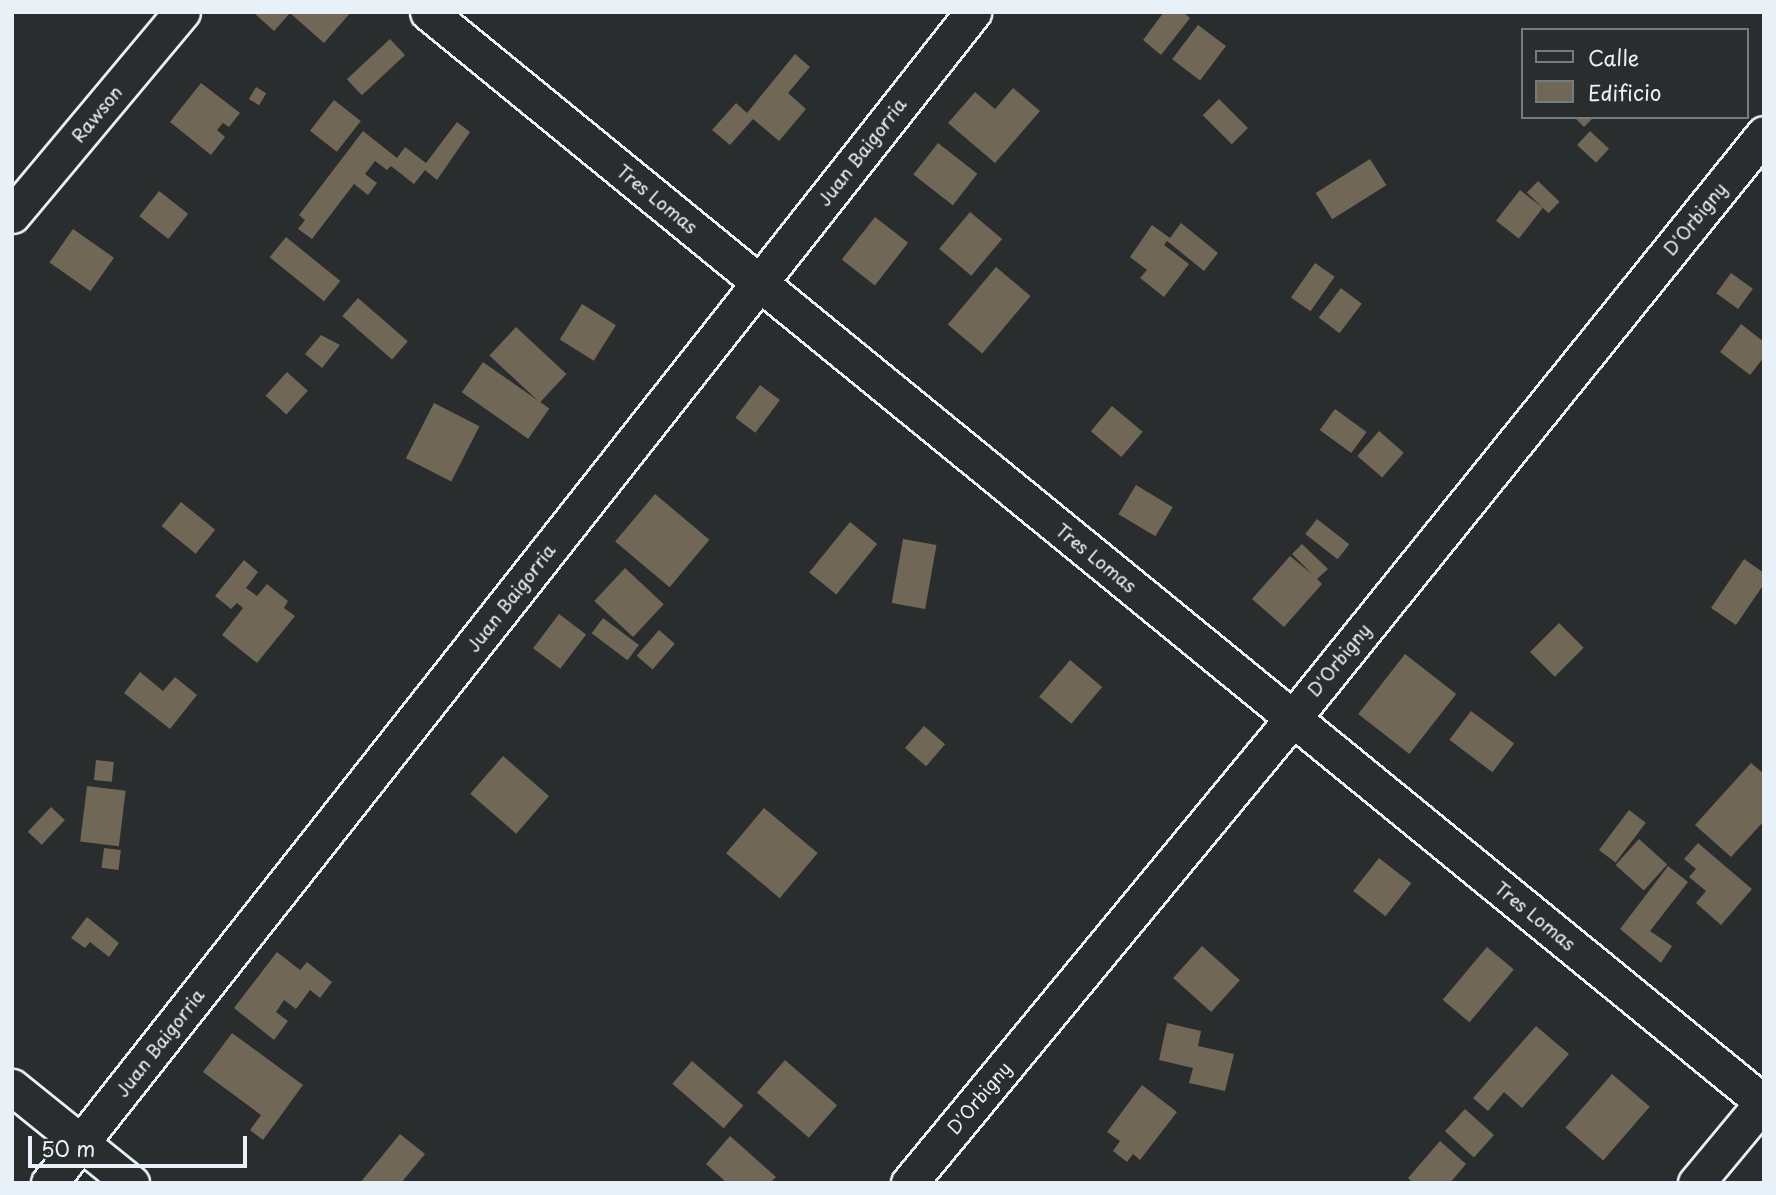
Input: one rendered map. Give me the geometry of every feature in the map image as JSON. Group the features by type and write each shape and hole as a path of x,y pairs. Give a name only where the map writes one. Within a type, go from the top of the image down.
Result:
{"street":[{"name":"Rawson","path":"12,215 182,12"},
{"name":"Tres Lomas","path":"428,12 1764,1102"},
{"name":"Juan Baigorria","path":"49,1183 973,12"},
{"name":"D'Orbigny","path":"909,1183 1293,718 1764,134"},
{"path":"12,1087 131,1183"},
{"path":"1696,1183 1764,1102"}],"building":[{"path":"253,12 351,12 324,43 290,13 274,31"},
{"path":"1164,12 1183,12 1190,18 1161,55 1143,40"},
{"path":"1198,25 1226,46 1200,80 1172,59"},
{"path":"390,39 405,55 362,95 347,79"},
{"path":"795,54 810,67 788,93 806,109 779,141 753,119 730,145 712,130 736,103 747,113"},
{"path":"201,83 240,113 229,127 223,123 217,130 225,137 211,155 170,122"},
{"path":"256,87 266,93 259,105 249,99"},
{"path":"1013,88 1040,111 995,163 948,123 975,92 995,109"},
{"path":"1219,99 1248,128 1232,144 1203,115"},
{"path":"334,100 361,121 337,152 310,131"},
{"path":"1576,119 1592,119 1584,127"},
{"path":"457,122 470,132 437,180 425,170 414,184 391,166 387,170 375,161 365,174 377,183 368,195 354,184 312,239 298,229 305,220 299,215 363,131 397,158 405,147 426,163"},
{"path":"1590,131 1609,149 1596,163 1577,145"},
{"path":"938,143 977,174 953,205 913,175"},
{"path":"1370,159 1386,185 1332,219 1316,193"},
{"path":"1538,181 1560,202 1548,213 1527,193"},
{"path":"1520,190 1543,208 1519,239 1496,221"},
{"path":"159,191 188,214 168,239 139,216"},
{"path":"970,212 1002,239 971,276 939,249"},
{"path":"875,217 908,243 875,285 842,260"},
{"path":"1181,223 1218,253 1204,271 1167,241 1164,245 1189,264 1164,297 1140,278 1147,270 1130,257 1152,225 1170,238"},
{"path":"73,229 114,258 90,291 49,263"},
{"path":"286,237 340,281 324,301 270,257"},
{"path":"1315,263 1335,277 1311,311 1291,297"},
{"path":"996,267 1030,296 982,353 948,324"},
{"path":"1731,273 1753,289 1738,309 1716,293"},
{"path":"1341,288 1362,304 1339,333 1319,318"},
{"path":"358,298 408,341 392,359 342,316"},
{"path":"582,304 616,325 594,361 560,340"},
{"path":"1741,324 1764,342 1764,357 1750,375 1720,352"},
{"path":"516,327 566,374 540,403 489,356"},
{"path":"321,335 340,345 322,368 305,354"},
{"path":"483,362 549,408 528,439 462,392"},
{"path":"287,372 308,391 286,415 266,396"},
{"path":"760,385 780,400 755,433 735,418"},
{"path":"434,403 479,426 451,481 406,458"},
{"path":"1112,406 1143,432 1121,457 1091,431"},
{"path":"1335,409 1367,432 1351,453 1320,430"},
{"path":"1379,431 1404,453 1382,478 1357,456"},
{"path":"1136,485 1173,507 1155,536 1118,514"},
{"path":"655,494 709,540 670,587 615,541"},
{"path":"181,502 215,530 196,554 161,526"},
{"path":"1317,519 1349,544 1338,559 1305,534"},
{"path":"850,522 877,544 836,595 809,573"},
{"path":"903,539 936,545 925,609 892,603"},
{"path":"1302,544 1328,569 1317,579 1322,584 1284,627 1252,599 1290,556 1313,575 1292,554"},
{"path":"1744,559 1764,573 1764,584 1736,625 1711,608"},
{"path":"244,560 258,572 246,588 257,596 267,584 288,601 284,608 295,616 257,663 222,635 243,608 237,603 231,609 215,596"},
{"path":"625,568 664,604 633,637 594,601"},
{"path":"559,614 586,634 560,669 533,648"},
{"path":"603,618 639,645 628,660 592,633"},
{"path":"1559,623 1584,648 1555,677 1530,652"},
{"path":"659,630 675,644 653,669 637,656"},
{"path":"1405,654 1456,694 1409,754 1358,714"},
{"path":"1070,660 1102,687 1071,724 1039,697"},
{"path":"140,672 163,691 175,677 197,695 170,729 124,693"},
{"path":"1471,711 1514,743 1492,772 1449,740"},
{"path":"924,726 945,744 926,766 905,748"},
{"path":"503,756 549,796 516,834 470,794"},
{"path":"96,760 114,762 112,782 94,780"},
{"path":"1751,763 1764,774 1764,821 1731,857 1695,825"},
{"path":"87,786 126,791 119,846 80,842"},
{"path":"51,807 65,820 42,845 28,832"},
{"path":"764,808 818,853 780,898 726,853"},
{"path":"1629,810 1646,823 1616,863 1599,850"},
{"path":"1639,839 1667,864 1644,890 1616,865"},
{"path":"1698,843 1752,889 1721,925 1696,903 1706,891 1689,877 1696,869 1684,859"},
{"path":"104,848 121,850 118,870 102,868"},
{"path":"1379,858 1411,883 1385,916 1353,891"},
{"path":"1668,866 1688,882 1650,931 1672,946 1661,963 1620,929"},
{"path":"87,917 119,943 109,957 90,942 85,948 71,938"},
{"path":"1202,946 1240,980 1211,1012 1173,978"},
{"path":"1487,947 1514,969 1469,1022 1443,1000"},
{"path":"277,952 300,970 307,962 332,982 320,998 310,990 296,1009 284,1000 276,1012 288,1021 274,1040 234,1008"},
{"path":"1167,1023 1201,1031 1198,1046 1234,1054 1225,1091 1189,1083 1193,1068 1159,1060"},
{"path":"1536,1026 1569,1054 1522,1108 1504,1092 1488,1111 1473,1098"},
{"path":"232,1033 303,1085 263,1140 250,1130 261,1115 203,1072"},
{"path":"785,1060 837,1105 809,1138 757,1092"},
{"path":"692,1061 743,1106 724,1128 672,1084"},
{"path":"1612,1074 1650,1107 1603,1160 1565,1128"},
{"path":"1142,1085 1177,1112 1140,1160 1133,1154 1127,1162 1113,1151 1120,1141 1107,1132"},
{"path":"1465,1109 1494,1135 1474,1157 1445,1131"},
{"path":"400,1134 425,1154 401,1183 360,1183"},
{"path":"730,1136 776,1177 770,1183 727,1183 706,1164"},
{"path":"1440,1141 1466,1164 1450,1183 1413,1183 1408,1178"}]}
